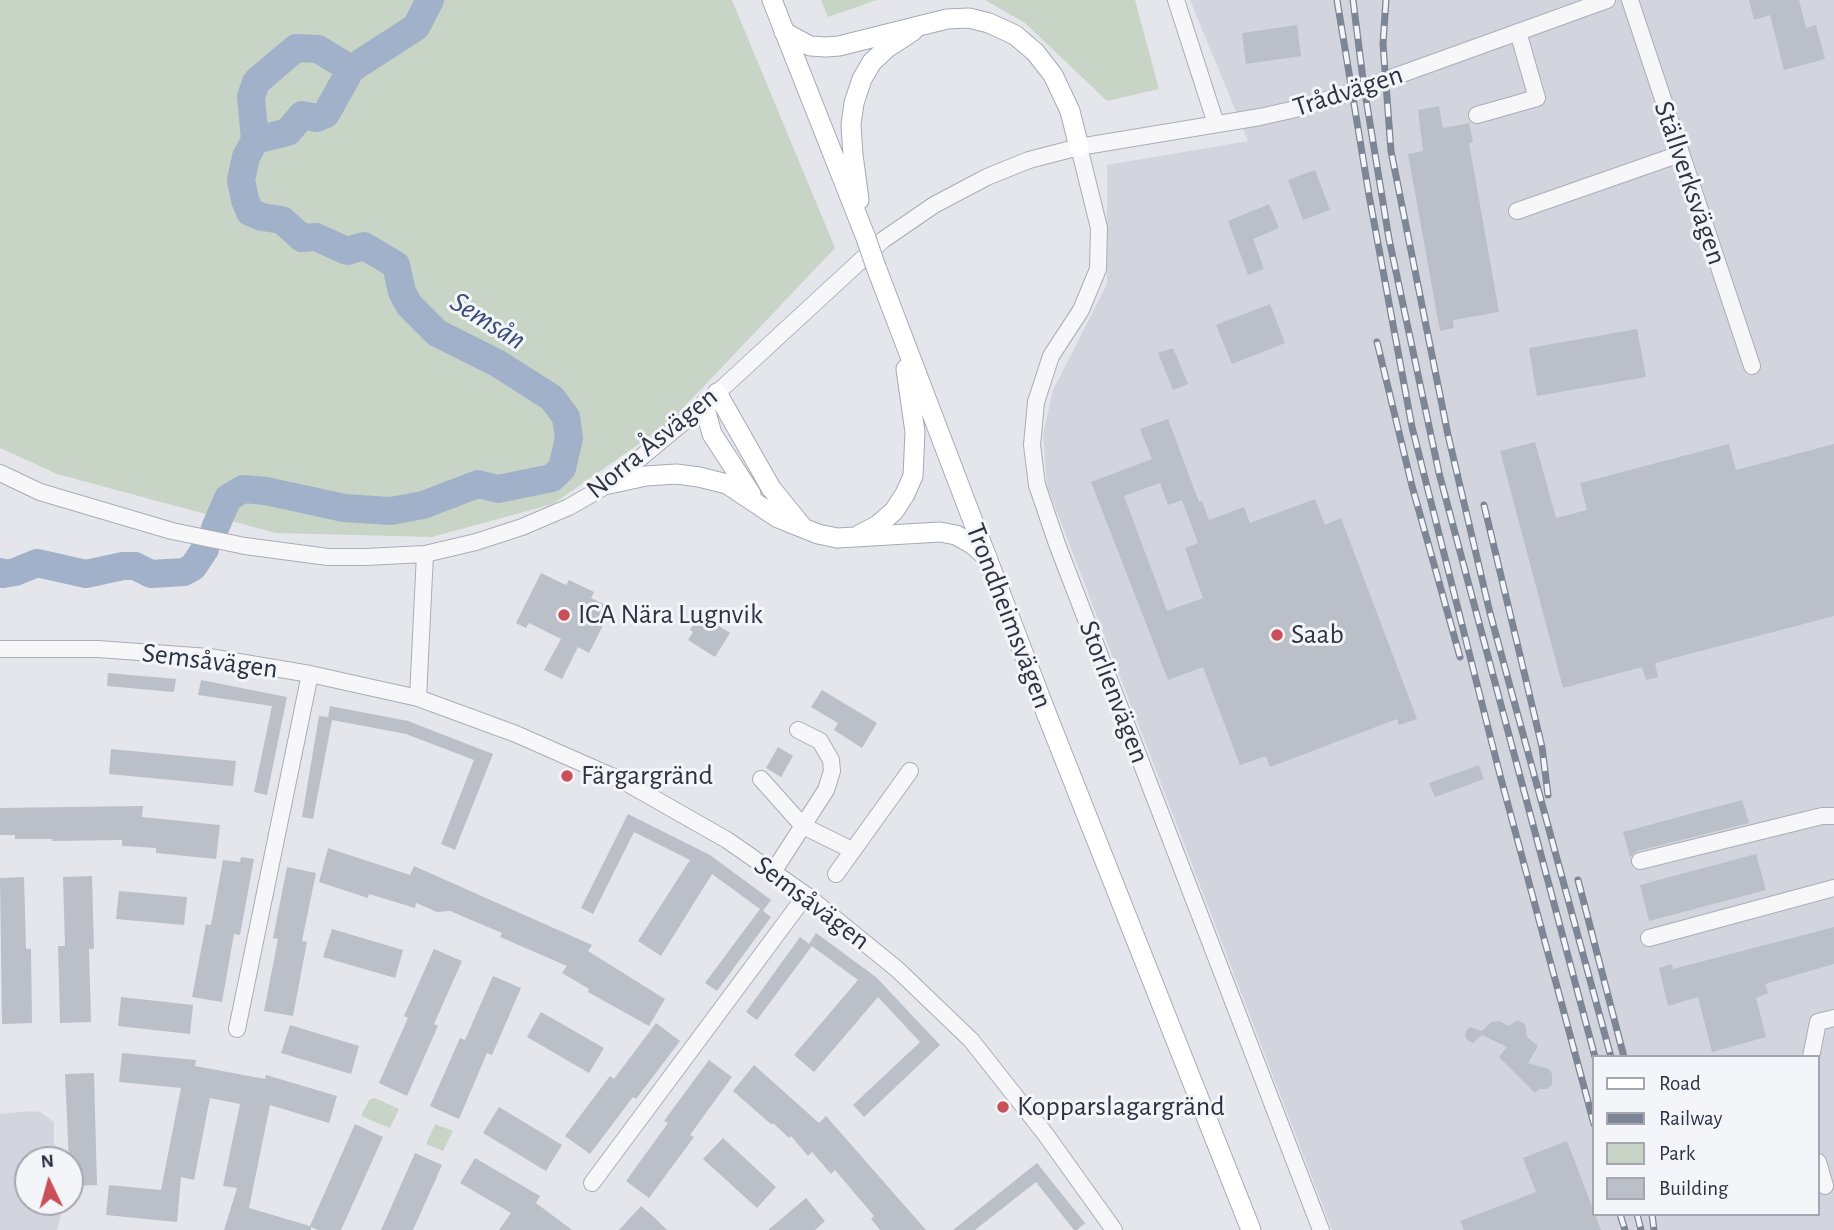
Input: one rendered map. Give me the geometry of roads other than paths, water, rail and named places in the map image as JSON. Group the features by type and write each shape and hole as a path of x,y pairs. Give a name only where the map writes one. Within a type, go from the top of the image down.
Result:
{"main road":[{"name":"Trondheimsvägen","path":"772,0 866,237 867,266 901,336 1045,710 1251,1230"},
{"path":"784,32 810,46 826,47 929,22 969,18 989,23 1015,35 1035,52 1053,75 1070,111 1079,147"},
{"path":"866,237 851,125 862,79 872,62 905,35 929,22"},
{"path":"855,537 894,511 913,476 916,458 915,432 901,336"},
{"path":"711,399 712,435 725,458 758,503"},
{"path":"711,399 771,488 804,528"},
{"path":"609,484 656,475 699,477 727,484 778,518 818,534 837,538 940,531 956,535 972,544 989,559"}],"street":[{"path":"1176,0 1216,124"},
{"name":"Trådvägen","path":"1079,147 1300,108 1352,92 1607,0"},
{"name":"Ställverksvägen","path":"1630,0 1752,366"},
{"path":"1477,115 1536,98 1518,32"},
{"name":"Norra Åsvägen","path":"0,473 40,492 159,527 245,546 328,556 425,554 522,527 569,507 609,484 867,266 883,240 934,205 987,177 1029,160 1079,147"},
{"name":"Storlienvägen","path":"1079,147 1099,228 1098,269 1081,310 1051,356 1036,402 1032,445 1037,485 1057,544 1321,1230"},
{"path":"1517,211 1680,154"},
{"path":"418,698 425,554"},
{"name":"Semsåvägen","path":"0,649 98,649 209,657 310,674 418,698 516,734 625,782 727,840 806,895 898,970 971,1040 1046,1135 1114,1230"},
{"path":"237,1029 310,674"},
{"path":"773,872 825,790 832,771 831,760 820,741 798,730"},
{"path":"836,874 910,771"},
{"path":"761,779 803,825 852,850"},
{"path":"1640,861 1822,816 1834,816"},
{"path":"1649,938 1834,888"},
{"path":"592,1183 806,895"},
{"path":"1811,1055 1818,1023 1834,1018"},
{"path":"1820,1170 1825,1186"}],"waterway":[{"name":"Semsån","path":"215,528 228,498 243,489 266,491 344,508 391,511 423,505 478,484 498,489 552,478 562,468 569,438 566,417 552,398 497,363 437,333 409,305 402,292 396,265 364,246 347,251 316,237 302,238 282,220 250,212 245,200 241,180 246,157 255,140 251,97 256,82 296,48 318,49 351,69 416,27 430,0"},
{"path":"255,140 288,132 302,115 317,118 326,114 351,69"},
{"name":"Semsån","path":"0,572 15,572 37,563 86,574 123,566 135,566 151,574 184,572 193,567 205,549"}],"railway":[{"path":"1337,0 1369,195 1412,427 1500,775 1592,1117"},
{"path":"1353,0 1389,239 1439,473 1594,1055"},
{"path":"1386,0 1383,44 1391,151 1448,435 1490,613 1610,1055"},
{"path":"1377,342 1412,486 1460,657"},
{"path":"1484,505 1542,747 1548,795"},
{"path":"1578,880 1623,1055"},
{"path":"1621,1216 1625,1230"},
{"path":"1638,1216 1641,1230"},
{"path":"1652,1216 1654,1230"}],"place":[{"name":"ICA Nära Lugnvik","path":"564,615"},
{"name":"Saab","path":"1277,635"},
{"name":"Färgargränd","path":"567,776"},
{"name":"Kopparslagargränd","path":"1003,1107"}]}
